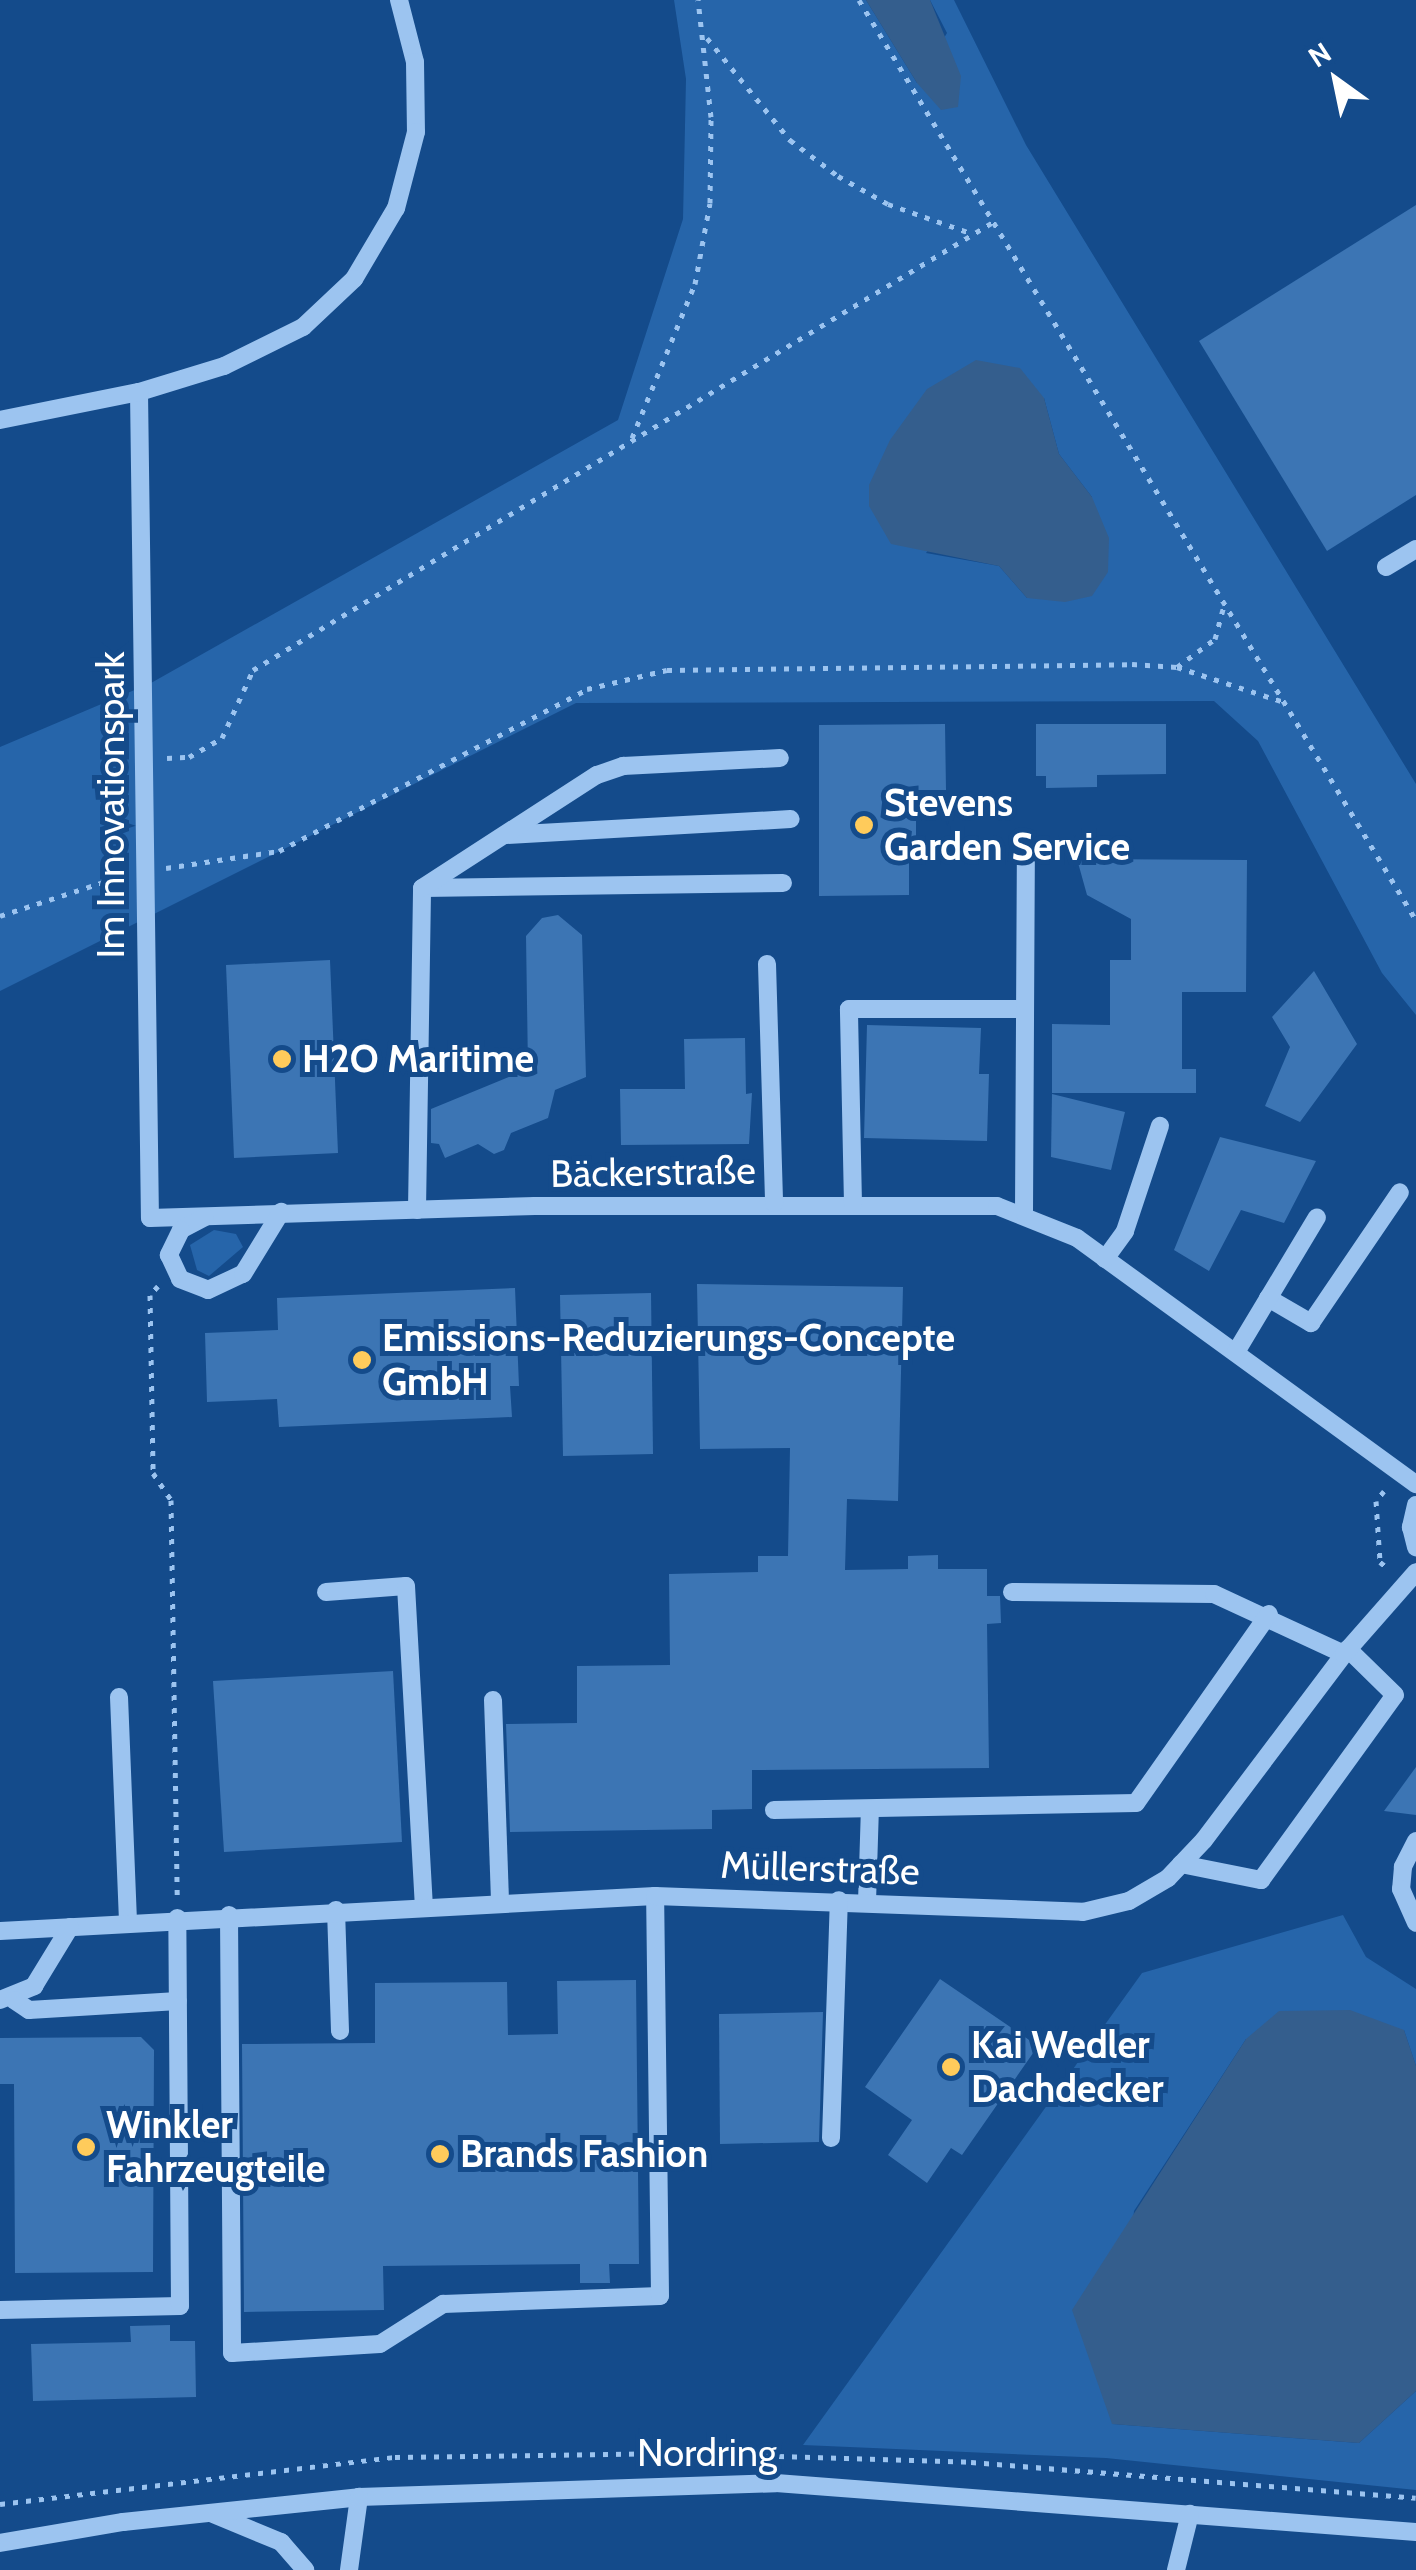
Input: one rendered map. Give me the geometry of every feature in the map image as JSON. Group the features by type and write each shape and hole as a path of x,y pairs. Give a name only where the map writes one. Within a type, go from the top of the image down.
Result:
{"street":[{"path":"0,420 139,392 224,366 303,328 354,279 396,208 416,132 415,62 399,0"},
{"name":"Im Innovationspark","path":"139,392 144,759 140,808 150,1218"},
{"path":"1386,567 1416,549"},
{"path":"422,888 596,774 622,766 780,758"},
{"path":"505,834 790,819"},
{"path":"1024,1212 1026,859"},
{"path":"422,888 783,883"},
{"path":"417,1210 422,888"},
{"path":"767,964 774,1203"},
{"path":"852,1204 849,1009 1026,1009"},
{"path":"1106,1259 1125,1231 1160,1126"},
{"path":"1268,1298 1311,1323 1400,1192"},
{"name":"Bäckerstraße","path":"150,1218 212,1213 774,1203 997,1206 1024,1212 1106,1259 1416,1484"},
{"path":"212,1213 181,1230 169,1255 192,1288 208,1290 242,1274 281,1212"},
{"path":"1236,1352 1316,1217"},
{"path":"1416,1504 1411,1526 1416,1547"},
{"name":"Müllerstraße","path":"0,1931 178,1918 655,1896 1083,1912 1129,1901 1181,1864 1346,1651 1416,1572"},
{"path":"326,1592 406,1586 424,1906"},
{"path":"1012,1592 1214,1594 1269,1614 1346,1651 1396,1695 1262,1880 1181,1864"},
{"path":"774,1810 1136,1804 1269,1614"},
{"path":"120,1697 128,1922"},
{"path":"493,1700 500,1903"},
{"path":"867,1902 870,1809"},
{"path":"1416,1841 1401,1889 1416,1923"},
{"path":"228,1916 232,2353 380,2344 443,2304 660,2296 655,1896"},
{"path":"831,2138 839,1900"},
{"path":"336,1910 340,2030"},
{"path":"0,2310 180,2306 178,1918"},
{"path":"7,2000 34,1986 70,1928"},
{"path":"7,2000 29,2010 178,2001"},
{"name":"Nordring","path":"0,2543 208,2512 360,2498 776,2483 1416,2532"},
{"path":"349,2570 360,2498"},
{"path":"208,2512 281,2542 305,2570"},
{"path":"1176,2570 1190,2514"}],"path":[{"path":"631,441 695,284 704,235 711,117 698,0"},
{"path":"859,0 1416,920"},
{"path":"705,36 790,140 838,176 888,204 974,234"},
{"path":"144,759 189,757 222,738 252,670 993,222"},
{"path":"1177,667 1215,639 1224,604"},
{"path":"150,1295 153,1473 170,1500 178,1918"},
{"path":"1384,1491 1376,1501 1380,1562 1389,1569"}],"shaded area":[{"path":"674,0 866,0 917,83 947,33 930,0 954,0 1026,145 1416,784 1416,1015 1382,973 1258,741 1214,701 576,703 0,991 0,747 151,683 618,420 683,219 686,79","holes":["1044,398 1059,454 1092,497 1027,598 999,566 926,553"]},
{"path":"866,0 930,0 961,76 958,107 941,110 917,83"},
{"path":"976,360 1020,368 1044,398 1059,454 1092,497 1109,538 1108,572 1092,596 1065,602 1027,598 999,566 891,544 869,506 869,485 890,440 927,389"},
{"path":"214,1230 236,1234 243,1247 209,1276 197,1270 190,1245"},
{"path":"1343,1915 1366,1957 1416,1989 1416,2066 1404,2030 1246,2039 1134,2211 1113,2424 1359,2443 1416,2391 1416,2490 1106,2458 803,2445 1142,1973"},
{"path":"1350,2010 1404,2030 1416,2066 1416,2391 1359,2443 1112,2424 1072,2310 1246,2039 1279,2011"}],"building":[{"path":"1416,205 1416,495 1327,551 1199,341"},
{"name":"Stevens Garden Service","path":"945,724 946,790 916,790 916,862 909,862 909,895 819,896 819,725"},
{"path":"1036,724 1166,724 1166,774 1097,775 1097,787 1046,788 1046,776 1036,776"},
{"path":"1077,859 1247,860 1246,992 1182,992 1182,1069 1196,1069 1196,1093 1052,1093 1052,1024 1110,1025 1110,960 1131,960 1131,919 1087,895"},
{"path":"558,915 582,935 586,1077 555,1090 548,1118 511,1133 504,1150 494,1154 478,1144 445,1158 439,1144 431,1143 431,1109 528,1069 526,936 542,918"},
{"name":"H2O Maritime","path":"330,960 338,1153 234,1158 226,965"},
{"path":"1314,971 1357,1044 1300,1122 1265,1106 1290,1047 1272,1017"},
{"path":"867,1025 981,1028 979,1074 989,1074 987,1141 864,1138"},
{"path":"745,1038 746,1094 752,1093 749,1144 621,1145 620,1089 685,1089 684,1039"},
{"path":"1052,1094 1125,1112 1111,1170 1051,1157"},
{"path":"1220,1137 1316,1161 1284,1223 1241,1210 1209,1271 1174,1250"},
{"path":"697,1284 903,1287 898,1501 847,1499 845,1570 908,1569 908,1556 938,1555 938,1569 987,1569 987,1596 1000,1596 1001,1623 987,1624 989,1768 752,1770 752,1809 712,1810 712,1829 510,1832 506,1724 577,1723 577,1666 670,1665 669,1574 758,1572 758,1556 788,1556 790,1448 700,1449"},
{"name":"Emissions-Reduzierungs-Concepte GmbH","path":"515,1288 519,1386 510,1386 512,1417 279,1427 277,1399 207,1402 205,1333 278,1330 277,1298"},
{"path":"651,1293 653,1454 563,1456 560,1295"},
{"path":"393,1671 402,1842 224,1852 213,1681"},
{"path":"1416,1767 1416,1815 1384,1811"},
{"name":"Kai Wedler Dachdecker","path":"940,1979 1038,2046 962,2155 951,2148 927,2183 888,2155 912,2120 865,2087"},
{"name":"Brands Fashion","path":"636,1980 639,2264 609,2264 610,2283 580,2283 580,2264 383,2266 384,2310 244,2312 242,2044 375,2043 375,1983 507,1982 508,2035 558,2034 557,1981"},
{"path":"823,2012 819,2142 720,2144 719,2014"},
{"name":"Winkler Fahrzeugteile","path":"141,2037 154,2050 153,2272 15,2273 14,2084 0,2084 0,2038"},
{"path":"170,2325 170,2341 195,2341 196,2397 33,2401 31,2344 131,2342 130,2326"}],"place":[{"name":"Stevens Garden Service","path":"864,825"},
{"name":"H2O Maritime","path":"282,1059"},
{"name":"Emissions-Reduzierungs-Concepte GmbH","path":"362,1360"},
{"name":"Kai Wedler Dachdecker","path":"951,2067"},
{"name":"Winkler Fahrzeugteile","path":"86,2147"},
{"name":"Brands Fashion","path":"440,2154"}]}
